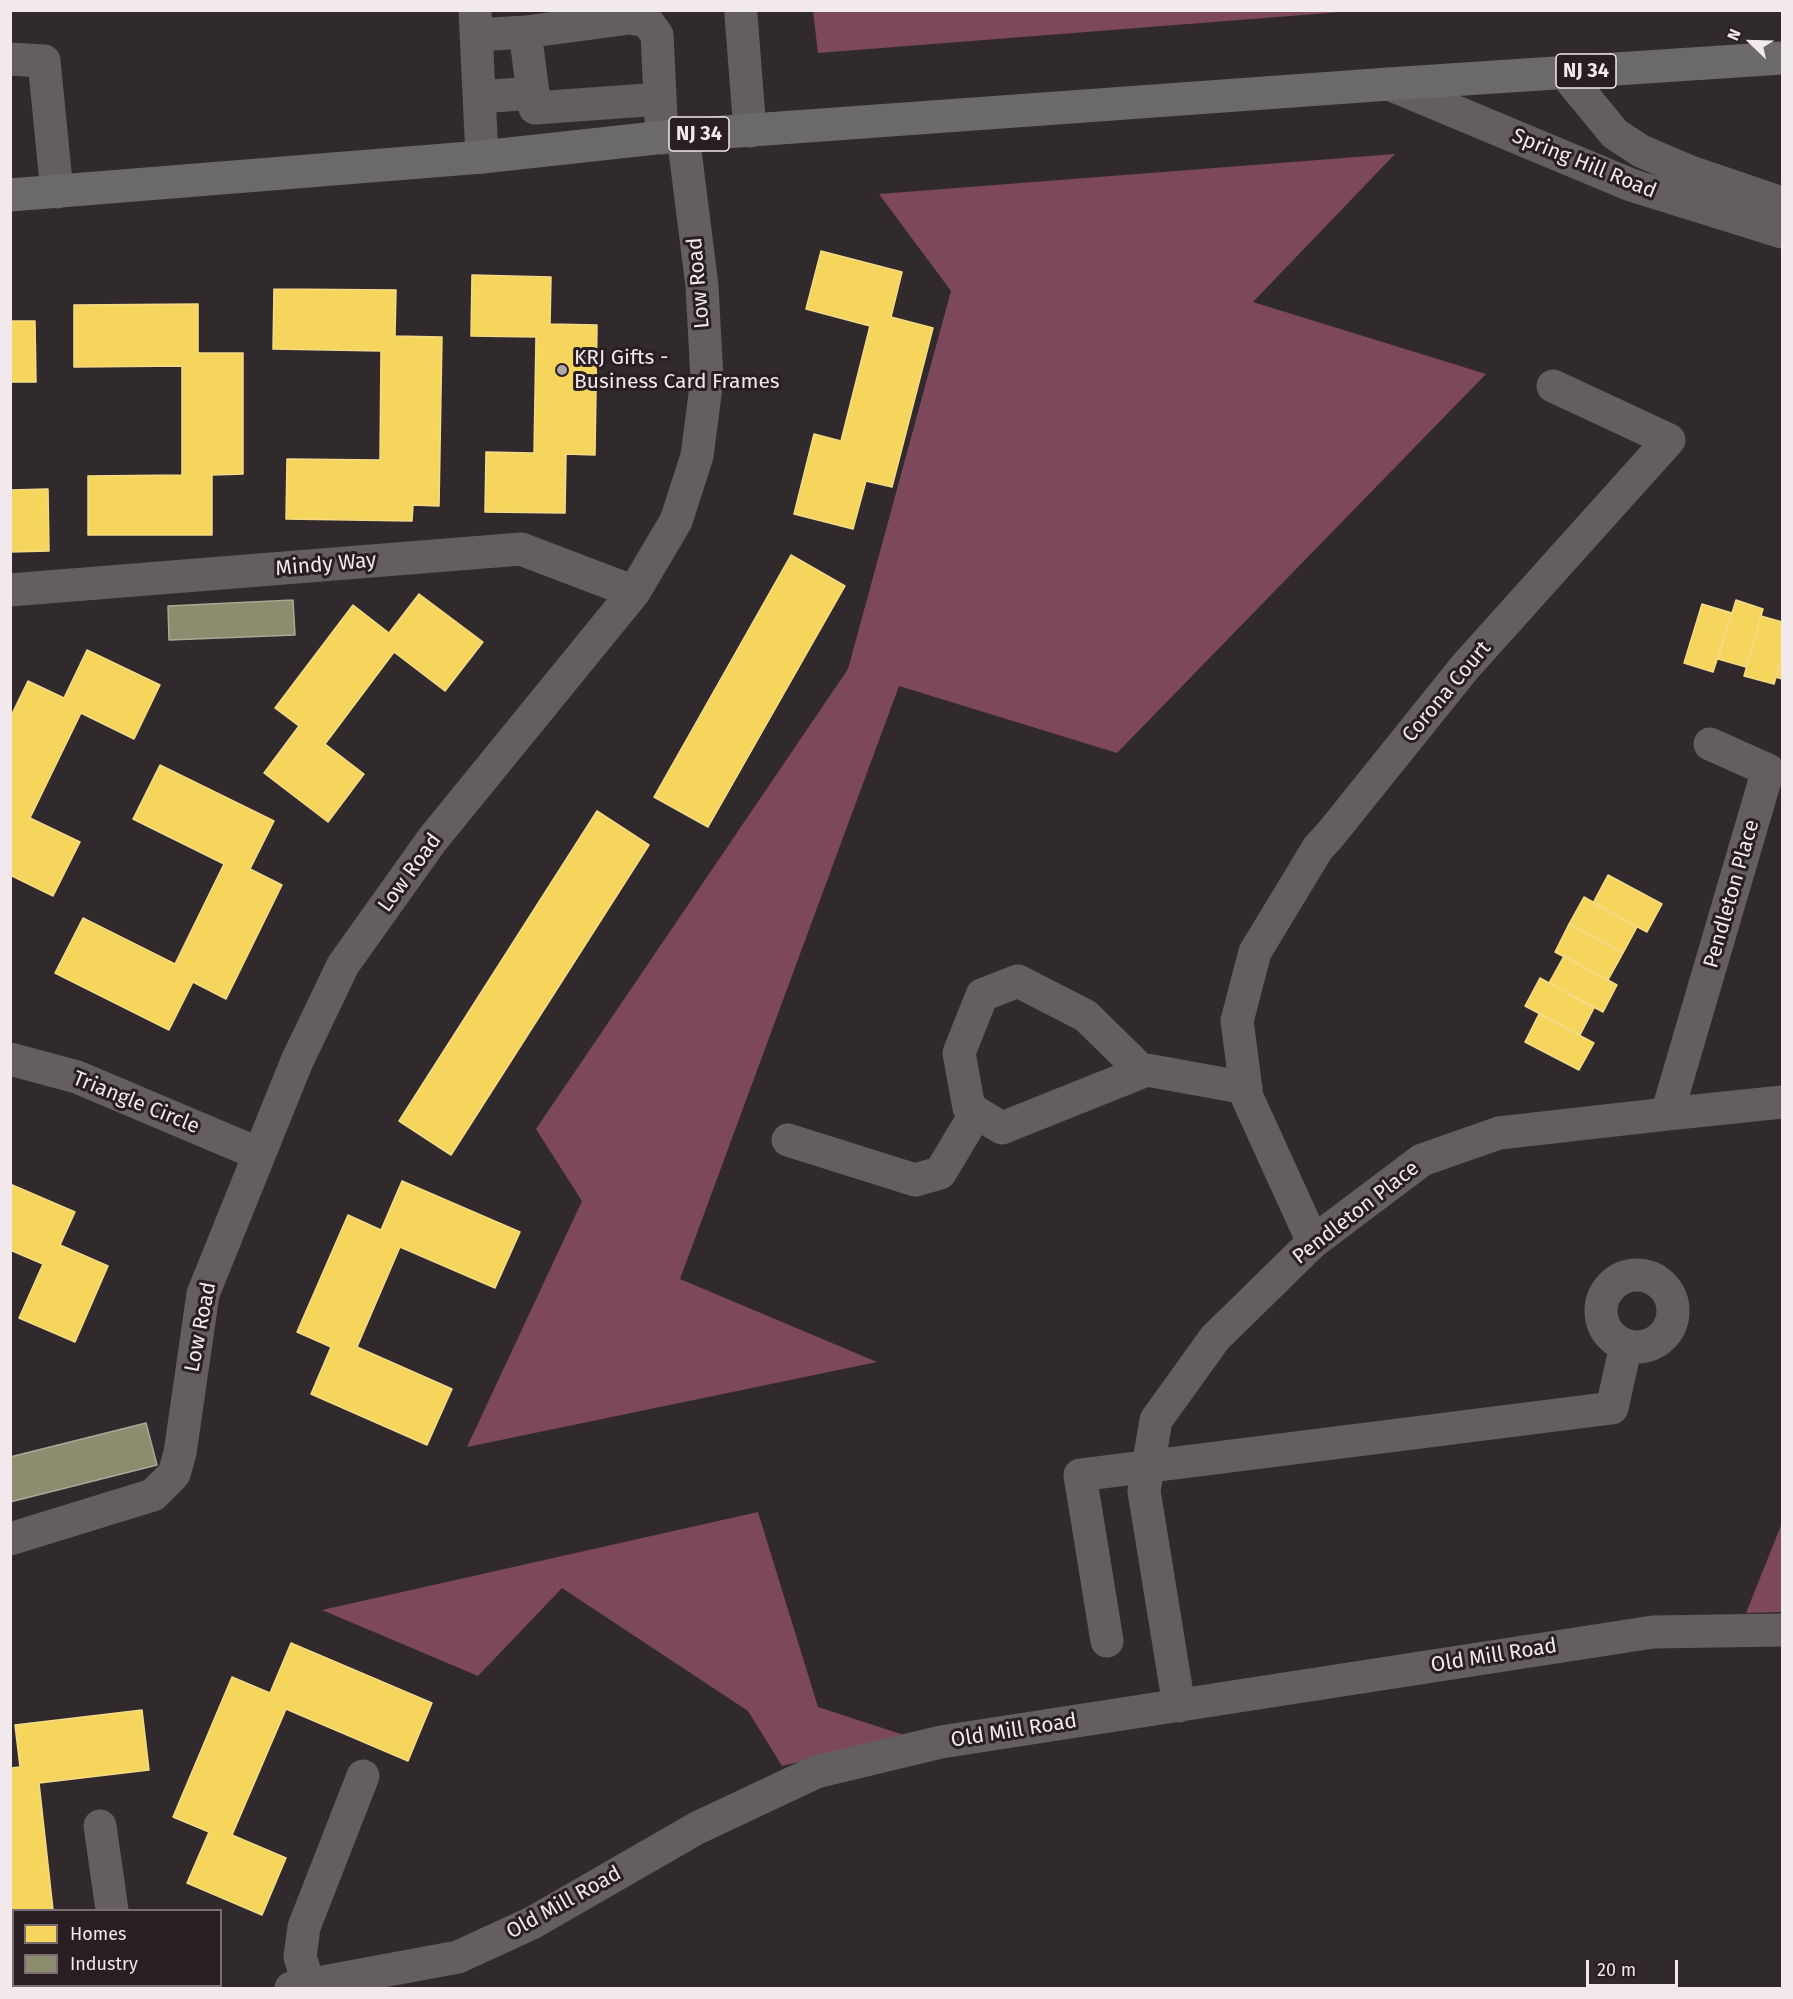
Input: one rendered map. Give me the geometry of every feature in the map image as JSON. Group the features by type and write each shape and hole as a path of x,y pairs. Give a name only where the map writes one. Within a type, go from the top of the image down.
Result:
{"main road":[{"name":"NJ 34","path":"10,195 483,157 672,136 1782,58"}],"street":[{"path":"741,15 750,130"},
{"name":"Low Road","path":"10,1539 153,1494 174,1474 180,1453 203,1294 297,1061 343,965 432,840 634,592 676,520 697,456 707,380 702,286 672,136 660,99 657,35 647,21 630,18 525,32"},
{"path":"483,157 476,23 525,32 535,108 660,99"},
{"path":"10,59 44,61 57,192"},
{"name":"Spring Hill Road","path":"1564,72 1615,134 1641,151 1688,171 1782,203"},
{"name":"Spring Hill Road","path":"1389,84 1631,185 1782,232"},
{"path":"480,97 533,93"},
{"name":"Corona Court","path":"1313,1242 1247,1097 1237,1022 1255,952 1317,848 1330,835 1465,667 1669,440 1553,386"},
{"name":"Mindy Way","path":"10,590 521,549 634,592"},
{"name":"Pendleton Place","path":"1667,1114 1768,770 1710,744"},
{"path":"1147,1070 1002,1128 969,1108 959,1053 982,995 1018,981 1086,1016 1140,1069 1147,1070 1246,1088"},
{"name":"Triangle Circle","path":"10,1059 77,1077 259,1154"},
{"name":"Pendleton Place","path":"1179,1706 1144,1491 1156,1420 1215,1338 1313,1242 1422,1160 1498,1133 1782,1102"},
{"path":"789,1140 915,1180 940,1173 976,1113"},
{"path":"1107,1641 1080,1475 1612,1408 1626,1345"},
{"name":"Old Mill Road","path":"300,1987 458,1957 532,1923 697,1828 816,1772 941,1742 1653,1632 1782,1630"},
{"path":"300,1987 300,1957 304,1927 363,1776"},
{"path":"100,1826 112,1909"}],"shaded area":[{"path":"813,10 1354,11 818,53"},
{"path":"1395,154 1253,302 1486,374 1117,753 899,686 680,1279 877,1362 467,1447 582,1201 536,1129 848,669 951,291 879,194"},
{"path":"758,1512 818,1707 907,1736 782,1766 748,1711 562,1588 478,1676 322,1610"},
{"path":"1782,1523 1782,1612 1746,1613"}],"building: Homes":[{"path":"821,251 902,272 891,317 933,328 892,487 866,481 853,529 794,514 814,434 841,441 870,326 806,309"},
{"path":"472,275 551,277 550,324 597,325 595,455 566,454 565,513 485,512 486,452 534,453 536,337 471,336"},
{"path":"274,289 396,290 395,336 442,337 439,506 413,505 412,521 286,519 287,459 380,460 381,351 273,349"},
{"path":"198,304 198,353 243,353 243,474 212,475 212,535 88,535 88,476 182,475 182,366 74,367 74,305"},
{"path":"10,321 35,321 36,382 10,382"},
{"path":"48,489 49,551 10,552 10,490"},
{"path":"791,555 845,586 708,827 654,797"},
{"path":"419,594 483,642 445,691 394,652 325,744 364,774 328,822 264,773 299,726 275,708 353,605 389,633"},
{"path":"1736,600 1763,609 1746,667 1718,659"},
{"path":"1702,604 1732,613 1713,672 1684,663"},
{"path":"1761,616 1782,622 1782,657 1774,684 1744,676"},
{"path":"87,650 160,685 134,739 81,713 30,818 80,842 53,896 10,875 10,718 28,681 64,698"},
{"path":"1782,657 1782,679 1776,677"},
{"path":"160,765 274,821 250,869 282,885 226,999 193,982 169,1030 55,973 83,918 175,964 224,864 133,819"},
{"path":"597,811 649,845 451,1155 399,1121"},
{"path":"1608,875 1662,904 1647,932 1593,903"},
{"path":"1584,897 1637,927 1623,953 1569,924"},
{"path":"1569,924 1623,953 1608,980 1555,952"},
{"path":"1564,956 1617,985 1603,1012 1549,983"},
{"path":"1540,978 1594,1008 1580,1035 1525,1006"},
{"path":"1539,1014 1594,1043 1579,1070 1525,1042"},
{"path":"402,1181 520,1232 495,1288 400,1247 357,1347 452,1389 427,1445 311,1394 331,1347 297,1332 348,1215 381,1230"},
{"path":"10,1184 75,1212 60,1245 108,1266 75,1342 19,1318 43,1264 10,1250"},
{"path":"291,1643 432,1703 408,1761 286,1709 232,1835 286,1858 262,1915 187,1883 209,1832 173,1817 232,1677 270,1693"},
{"path":"142,1710 149,1770 39,1783 53,1909 12,1909 12,1953 10,1953 10,1768 20,1767 15,1725"}],"building: Industry":[{"path":"293,600 295,635 169,640 168,606"},
{"path":"146,1423 157,1465 10,1502 10,1457"}],"place":[{"name":"KRJ Gifts - Business Card Frames","path":"562,370"}]}
